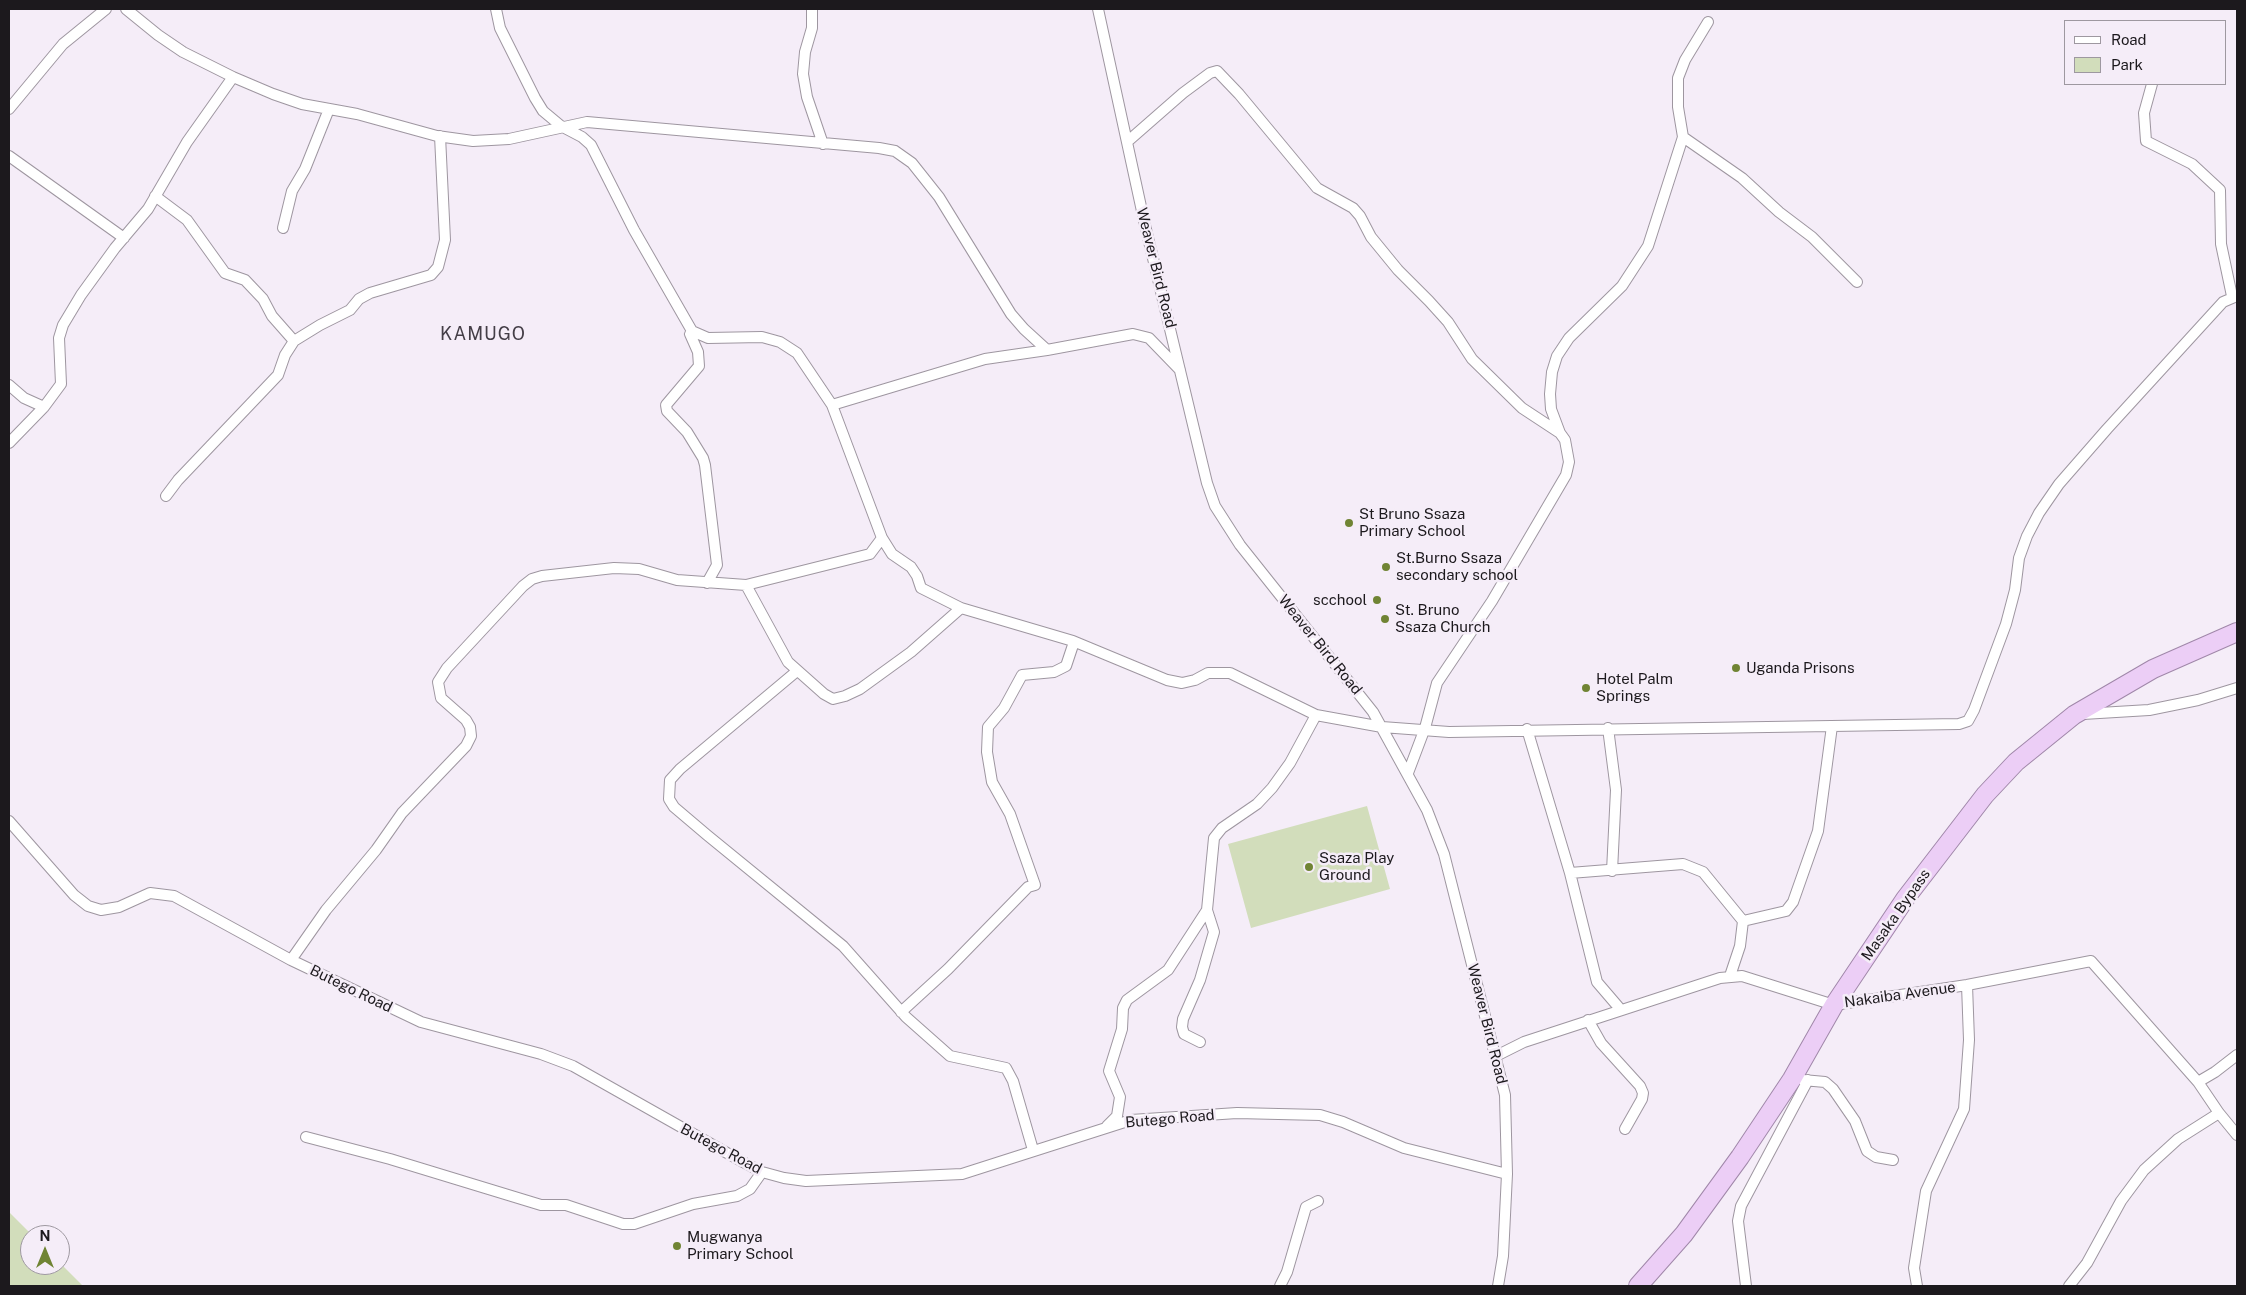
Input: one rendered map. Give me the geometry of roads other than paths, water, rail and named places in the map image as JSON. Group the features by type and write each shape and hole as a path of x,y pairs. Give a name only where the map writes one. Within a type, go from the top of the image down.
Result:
{"highway":[{"name":"Masaka Bypass","path":"1638,1286 1684,1234 1800,1079 1834,1005 1905,899 1985,795 2016,762 2074,715 2153,669 2237,632"}],"street":[{"path":"9,109 63,44 106,9"},
{"path":"126,9 183,52 233,77 302,104 357,114 440,136 473,141 509,138 587,122 738,134 895,151 912,163 939,197 1011,314 1047,350"},
{"path":"496,9 500,28 535,98 543,111 561,126 591,145 634,230 685,322 692,331 708,338 762,337 780,342 797,353 832,406 882,538 892,554 911,567 917,576 918,584 926,592 961,608 1074,642 1167,680 1182,683 1195,680 1208,673 1230,673 1316,715 1382,727 1426,728 1449,732 1526,729 1959,724 1968,721 2006,624 2015,590 2019,558 2027,536 2039,513 2059,484 2107,429 2223,302 2235,296 2221,244 2220,190 2192,164 2146,141 2144,113 2152,85"},
{"path":"812,9 812,28 805,52 803,74 807,97 823,144"},
{"name":"Weaver Bird Road","path":"1098,9 1154,261 1207,483 1215,506 1240,545 1373,712 1427,810 1444,854 1496,1056 1507,1109 1507,1174 1503,1256 1498,1286"},
{"path":"1408,773 1426,728 1437,682 1492,601 1566,475 1568,450 1551,409 1552,372 1557,356 1569,338 1622,286 1648,246 1683,138 1678,107 1678,78 1685,60 1708,22"},
{"path":"1127,142 1184,93 1210,73 1217,71 1239,94 1317,188 1356,212 1392,264 1442,315 1472,359 1522,408 1560,433"},
{"path":"9,443 44,407 61,384 59,338 63,326 81,295 156,196 187,142 233,77"},
{"path":"283,228 292,191 305,169 329,109"},
{"path":"166,496 178,480 278,375 285,355 294,341 350,310 364,296 431,275 438,267 445,240 440,136"},
{"path":"1683,138 1742,178 1779,212 1812,237 1857,282"},
{"path":"9,156 124,238"},
{"path":"156,196 187,220 225,273 245,280 294,341"},
{"path":"692,331 690,334 698,352 699,366 666,405 668,411 687,432 703,458 711,502 717,565 730,584"},
{"path":"832,406 985,359 1133,334 1149,338 1182,373"},
{"path":"9,384 24,398 44,407"},
{"path":"870,554 882,538"},
{"path":"291,960 326,910 376,850 402,813 466,746 471,736 470,726 466,720 441,698 438,682 447,668 523,586 542,576 614,568 639,568 677,580 746,585 870,554 892,554"},
{"path":"707,583 717,565"},
{"path":"746,585 788,662 824,694 833,699 860,689 911,652 961,608"},
{"path":"902,1012 948,970 1028,887 1036,885 1010,814 992,782 987,752 988,728 1004,708 1022,675 1054,672 1066,666 1074,642"},
{"path":"797,671 680,769 670,780 669,799 674,807 707,835 843,946 902,1012 950,1056 1006,1068 1013,1081 1033,1150"},
{"path":"2074,715 2149,710 2198,700 2237,688"},
{"path":"1200,1042 1184,1034 1182,1019 1200,980 1214,932 1207,910 1211,850 1216,833 1258,804 1272,788 1290,763 1316,715"},
{"path":"1743,921 1786,911 1794,902 1818,831 1832,726"},
{"path":"1608,728 1616,790 1612,871"},
{"path":"1526,729 1570,873 1598,982 1621,1010"},
{"name":"Butego Road","path":"9,821 74,895 88,906 101,910 119,907 150,893 174,896 291,960 421,1022 541,1054 573,1066 668,1122 762,1172 784,1178 806,1181 962,1174 1131,1120 1237,1113 1320,1115 1343,1122 1404,1148 1507,1174"},
{"path":"1570,873 1683,864 1703,872 1743,921 1740,946 1730,976"},
{"path":"1106,1127 1117,1116 1120,1097 1109,1071 1122,1029 1123,1008 1127,1000 1168,970 1207,910"},
{"name":"Nakaiba Avenue","path":"1496,1056 1524,1042 1588,1020 1730,976 1742,976 1834,1005 1967,985 2091,961 2198,1082 2219,1114 2237,1135"},
{"path":"1917,1286 1914,1268 1926,1190 1964,1109 1969,1040 1967,985"},
{"path":"1588,1020 1601,1044 1640,1086 1643,1093 1642,1099 1625,1129"},
{"path":"2198,1082 2237,1055"},
{"path":"1746,1286 1738,1221 1741,1206 1800,1079 1826,1082 1856,1121 1867,1152 1870,1155 1893,1160"},
{"path":"2069,1286 2087,1263 2122,1201 2144,1170 2178,1139 2219,1114"},
{"path":"306,1137 400,1162 541,1205 566,1205 623,1224 634,1224 693,1204 736,1196 750,1189 762,1172"},
{"path":"1280,1286 1287,1272 1306,1207 1318,1202"}],"place":[{"name":"St Bruno Ssaza Primary School","path":"1349,523"},
{"name":"St.Burno Ssaza secondary school","path":"1386,567"},
{"name":"scchool","path":"1377,600"},
{"name":"St. Bruno Ssaza Church","path":"1385,619"},
{"name":"Uganda Prisons","path":"1736,668"},
{"name":"Hotel Palm Springs","path":"1586,688"},
{"name":"Ssaza Play Ground","path":"1309,867"},
{"name":"Mugwanya Primary School","path":"677,1246"}],"district":[{"name":"KAMUGO","path":"483,334"}]}
